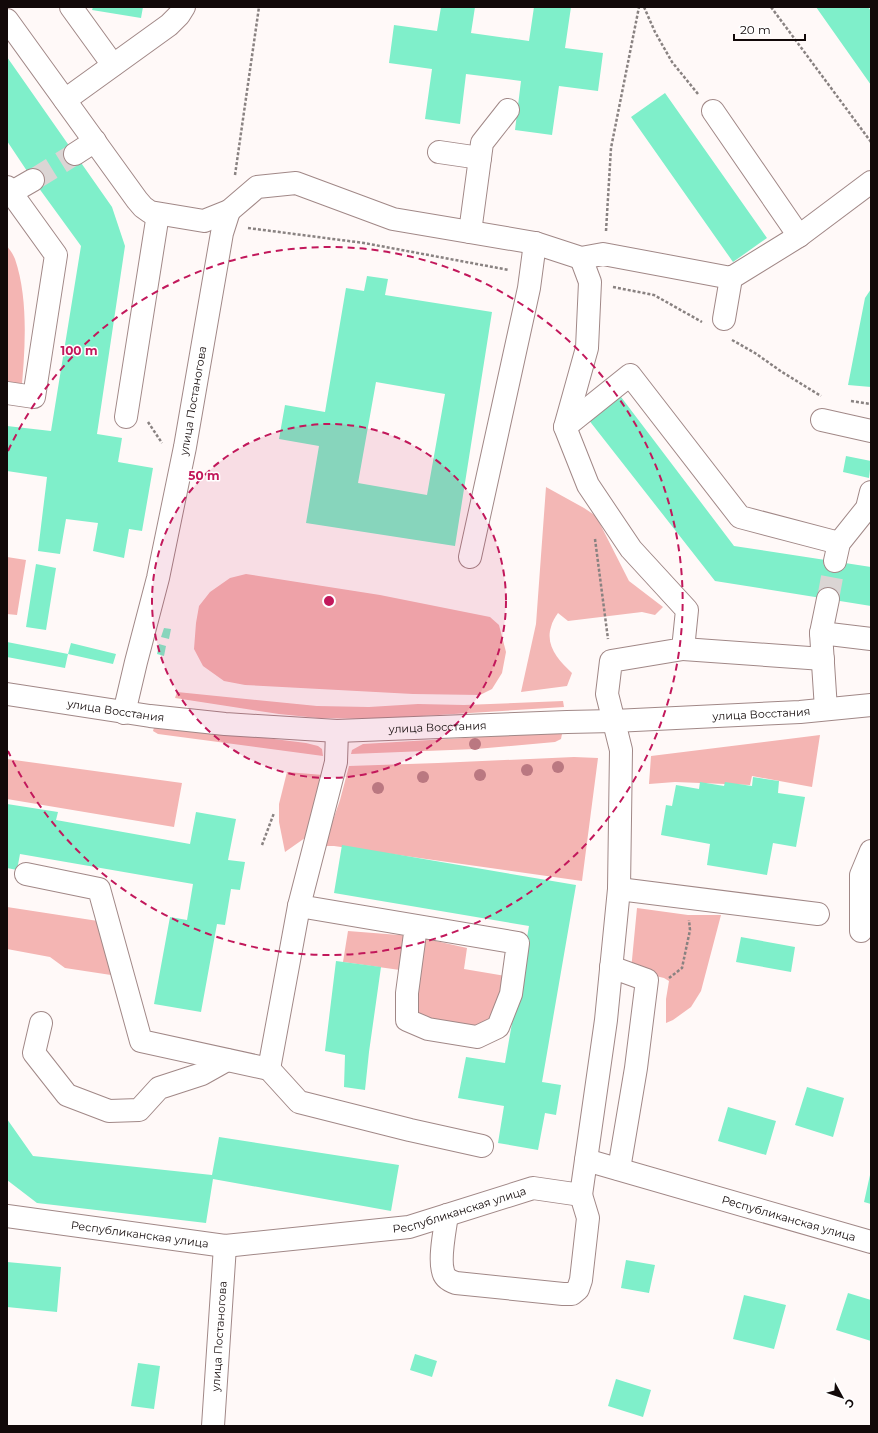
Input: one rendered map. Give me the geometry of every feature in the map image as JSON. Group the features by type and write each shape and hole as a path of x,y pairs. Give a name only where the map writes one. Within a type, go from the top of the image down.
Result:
{"street":[{"path":"71,7 113,65"},
{"path":"65,100 169,24 179,15 184,7"},
{"path":"7,20 143,207 150,212 158,214 204,221 229,211 257,187 296,183 393,219 535,243 581,258 603,254 731,278 799,236 871,182"},
{"path":"470,232 482,143 508,110"},
{"path":"713,111 799,236"},
{"path":"75,154 95,141"},
{"path":"439,152 480,158"},
{"path":"7,393 34,397 56,255 8,192 33,180"},
{"name":"улица Постаногова","path":"124,712 158,578 185,447 222,233 229,211"},
{"path":"126,417 158,214"},
{"path":"470,557 529,288 535,243"},
{"path":"581,258 590,282 588,348 565,427 588,484 626,542 687,610 682,649"},
{"path":"720,327 731,278"},
{"path":"565,427 630,375 740,517 837,552 866,508 871,492"},
{"path":"822,420 871,431"},
{"path":"826,710 821,633 828,599"},
{"path":"821,633 871,639"},
{"path":"447,1215 442,1261 443,1273 448,1280 456,1283 572,1294 578,1289 581,1280 588,1218 581,1195 606,1020 619,889 621,750 607,694 611,661 682,649 823,659"},
{"name":"улица Восстания","path":"7,694 150,716 225,724 336,732 800,712 871,705"},
{"path":"269,1069 299,906 336,762 336,732"},
{"path":"861,931 861,875 871,851"},
{"path":"26,874 99,889 141,1041 269,1069 299,1102 410,1130 482,1146"},
{"path":"619,889 818,914"},
{"path":"299,906 518,943 511,994 498,1027 477,1037 428,1029 407,1020 407,993 416,926"},
{"path":"611,967 647,980 636,1068 619,1169"},
{"path":"41,1023 34,1053 66,1096 109,1111 139,1110 159,1088 202,1074 227,1060"},
{"name":"Республиканская улица","path":"586,1160 871,1242"},
{"name":"Республиканская улица","path":"7,1216 225,1246 409,1226 533,1188 581,1195"},
{"name":"улица Постаногова","path":"214,1426 225,1246"}],"path":[{"path":"229,211 259,7"},
{"path":"603,254 608,223 611,148 639,7"},
{"path":"644,7 655,32 672,62 713,111"},
{"path":"771,7 871,142"},
{"path":"222,233 249,228 364,243 530,273"},
{"path":"590,282 654,295 720,327 782,372 822,397"},
{"path":"129,396 162,443 185,447"},
{"path":"850,401 871,404"},
{"path":"595,538 611,661"},
{"path":"262,845 274,813"},
{"path":"646,987 668,980 682,968 690,930 688,915 690,898"}],"shaded area":[{"path":"7,246 15,259 24,309 25,344 21,395 7,393"},
{"path":"546,487 596,516 629,581 663,607 655,615 642,612 568,621 558,613 551,625 550,641 554,653 572,673 567,686 521,692 536,624"},
{"path":"7,557 26,560 17,615 7,614"},
{"path":"246,574 380,595 490,617 499,625 506,652 502,673 492,689 480,695 413,694 245,685 224,681 203,666 194,649 199,606 210,592 230,578"},
{"path":"177,692 317,706 369,707 418,704 464,705 563,701 564,707 374,719 318,718 279,714 175,698"},
{"path":"155,724 306,743 318,746 322,749 323,756 158,734 153,731"},
{"path":"546,733 562,734 561,739 555,742 476,749 351,754 352,750 363,744"},
{"path":"820,735 812,787 752,776 750,785 675,782 649,784 651,756"},
{"path":"574,757 598,758 582,881 334,846 324,846 340,800 349,766"},
{"path":"7,759 182,783 174,827 7,799"},
{"path":"287,772 323,775 312,833 285,852 279,822 279,804"},
{"path":"7,907 98,921 111,975 65,968 50,957 7,949"},
{"path":"637,908 688,915 721,915 701,991 691,1007 673,1020 666,1023 666,999 669,981 664,978 631,970"},
{"path":"348,931 412,936 407,971 343,962"},
{"path":"418,937 467,948 464,969 511,977 494,1025 448,1026 415,1017"}],"building":[{"path":"93,7 143,7 141,18 92,10"},
{"path":"441,7 475,7 471,33 529,41 534,7 571,7 565,48 603,53 598,91 559,86 552,135 515,130 521,81 466,74 460,124 425,119 432,69 389,63 394,25 437,31"},
{"path":"816,7 868,7 871,11 871,85"},
{"path":"7,57 112,207 125,246 97,434 122,438 118,462 153,468 142,531 129,529 124,558 93,551 98,523 66,519 60,554 38,551 47,477 7,471 7,426 51,431 81,246 33,180 7,141"},
{"path":"665,93 767,238 733,262 631,117"},
{"path":"367,276 388,279 385,295 492,312 455,546 306,523 319,446 279,439 285,405 325,412 346,288 364,291","holes":["376,382 445,394 427,495 358,483"]},
{"path":"871,289 871,387 848,385 865,298"},
{"path":"618,393 734,546 871,567 871,606 715,581 588,419"},
{"path":"846,456 871,461 869,478 843,472"},
{"path":"36,564 56,568 46,630 26,627"},
{"path":"164,628 171,629 169,639 161,637"},
{"path":"7,642 68,654 65,668 7,657"},
{"path":"71,643 116,654 113,664 68,654"},
{"path":"159,644 166,646 164,656 157,654"},
{"path":"753,777 779,781 778,793 805,797 796,847 773,843 767,875 707,865 710,844 661,835 666,805 672,806 676,785 699,789 700,782 724,786 725,782 752,786"},
{"path":"7,804 58,812 56,820 190,844 196,812 236,819 228,860 245,862 240,890 231,889 225,925 217,924 201,1012 154,1004 170,917 187,920 193,884 20,854 17,870 7,868"},
{"path":"342,845 576,885 542,1082 561,1085 556,1115 545,1113 538,1150 498,1143 504,1106 458,1098 466,1057 505,1063 529,926 334,893"},
{"path":"741,937 795,947 791,972 736,962"},
{"path":"336,961 381,967 365,1090 344,1087 345,1055 325,1051"},
{"path":"807,1087 844,1098 833,1137 795,1125"},
{"path":"728,1107 776,1121 766,1155 718,1141"},
{"path":"7,1119 33,1156 212,1175 219,1137 399,1165 391,1211 213,1179 206,1223 37,1203 7,1180"},
{"path":"871,1175 871,1204 864,1202"},
{"path":"626,1260 655,1265 649,1293 621,1288"},
{"path":"7,1262 61,1267 57,1312 7,1307"},
{"path":"848,1293 871,1300 871,1341 836,1330"},
{"path":"744,1295 786,1305 774,1349 733,1339"},
{"path":"415,1354 437,1361 432,1377 410,1370"},
{"path":"138,1363 160,1366 154,1409 131,1406"},
{"path":"616,1379 651,1390 643,1417 608,1406"}],"tunnel":[{"path":"33,180 75,154"},
{"path":"828,599 835,561"}]}
